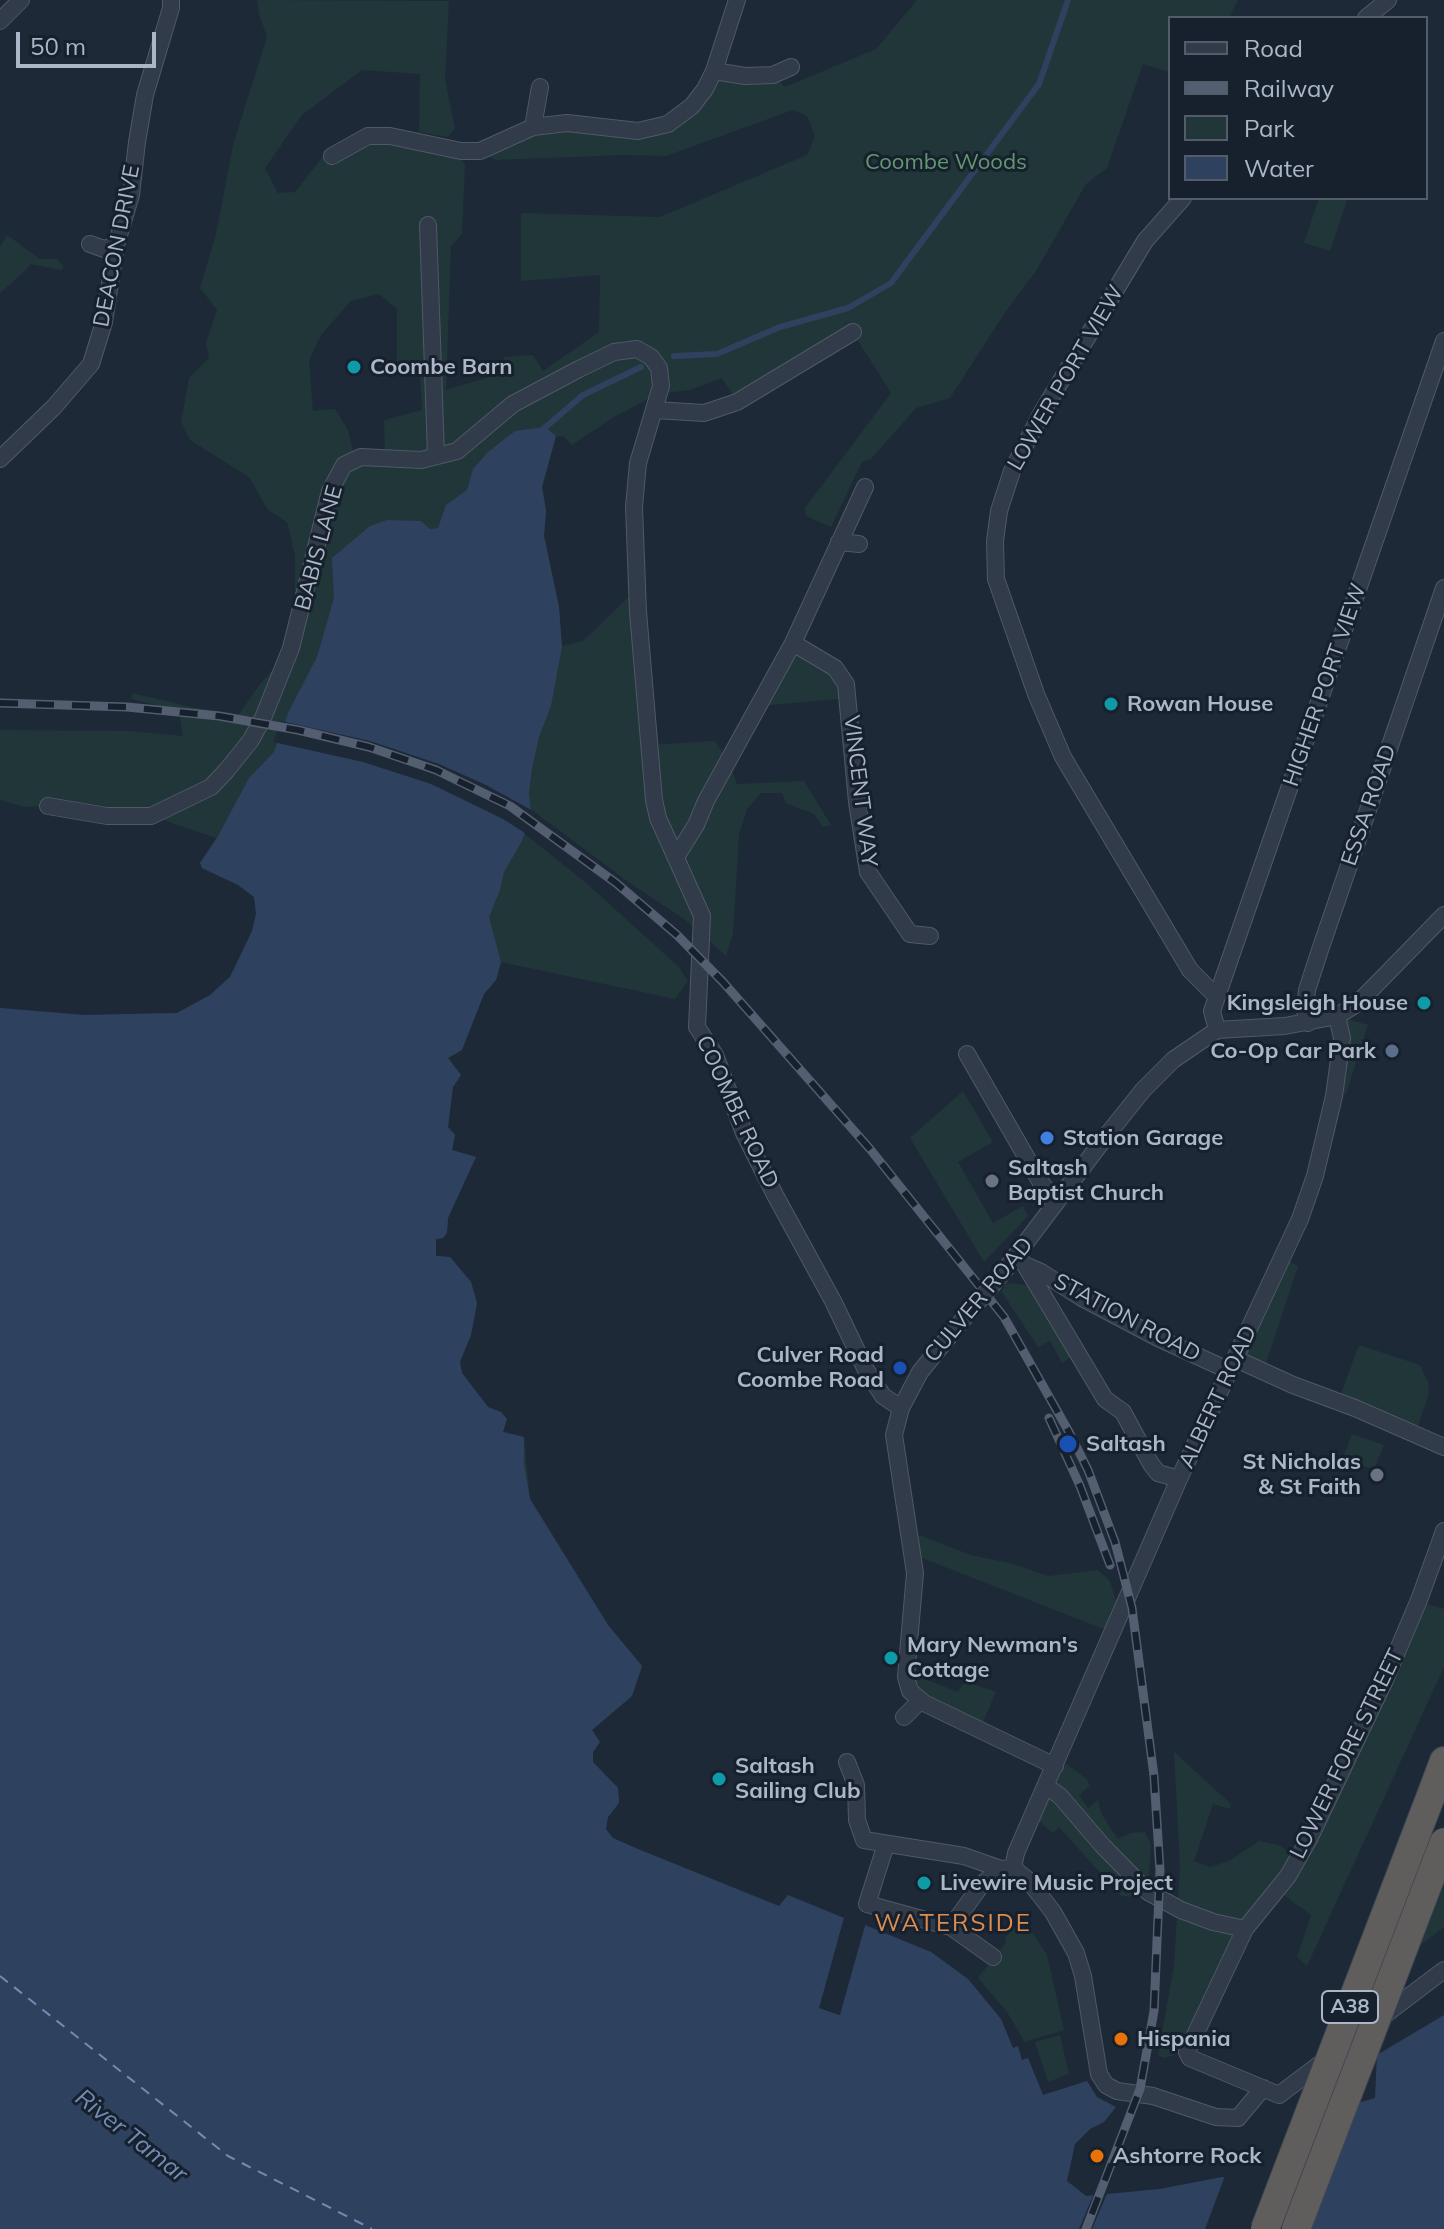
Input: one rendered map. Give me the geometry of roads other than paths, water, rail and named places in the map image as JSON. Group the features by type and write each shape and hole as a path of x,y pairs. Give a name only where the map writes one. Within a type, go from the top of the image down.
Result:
{"highway":[{"name":"A38","path":"1265,2229 1439,1773"},
{"name":"A38","path":"1296,2229 1444,1842"}],"street":[{"path":"0,21 21,0"},
{"name":"DEACON DRIVE","path":"0,459 54,407 91,364 104,322 116,245 131,195 145,95 171,0"},
{"path":"332,156 368,136 390,136 461,151 480,151 533,127 567,123 638,131 668,124 692,106 714,71 737,0"},
{"path":"1368,16 1388,0"},
{"path":"714,71 745,76 773,75 791,67"},
{"path":"533,127 540,87"},
{"name":"LOWER PORT VIEW","path":"1181,200 1145,241 1041,414 1012,471 999,511 995,541 996,579 1036,694 1063,757 1190,970 1217,997"},
{"path":"428,225 436,456"},
{"path":"90,244 104,249 116,245"},
{"path":"655,410 704,413 737,402 853,332"},
{"name":"HIGHER PORT VIEW","path":"1217,1030 1212,1011 1444,341"},
{"name":"BABIS LANE","path":"48,806 107,816 151,816 211,787 251,740 263,718 291,648 330,491 344,465 361,457 421,460 457,451 513,404 614,352 637,349 651,357 659,368 661,386 655,410"},
{"name":"COOMBE ROAD","path":"655,410 638,463 634,507 637,600 654,800 658,818 702,916 697,1027 715,1055 750,1146 833,1301 866,1370 883,1396 901,1408"},
{"path":"676,857 793,643 865,487"},
{"path":"839,542 859,544"},
{"name":"ESSA ROAD","path":"1308,1023 1305,1010 1311,976 1444,588"},
{"name":"VINCENT WAY","path":"793,643 835,668 846,684 857,802 868,872 910,934 930,936"},
{"name":"CULVER ROAD","path":"921,1700 910,1691 906,1677 915,1573 894,1435 901,1408 920,1372 1005,1270 1021,1261 1056,1203 1148,1085 1173,1060 1217,1030 1308,1023 1337,1016 1358,1003 1444,915"},
{"name":"ALBERT ROAD","path":"1007,1868 1055,1766 1179,1479 1289,1244 1315,1176 1339,1065 1342,1038 1337,1016"},
{"path":"967,1054 1040,1181 1056,1203"},
{"path":"1021,1261 1105,1399 1123,1412 1151,1464 1158,1473 1179,1479"},
{"name":"STATION ROAD","path":"1021,1261 1158,1338 1293,1385 1444,1447"},
{"name":"LOWER FORE STREET","path":"1263,2088 1190,2058 1187,2052 1245,1929 1284,1882 1309,1839 1385,1680 1444,1531"},
{"path":"904,1717 921,1700 1055,1766"},
{"path":"847,1762 856,1785 857,1820 864,1840 964,1856 1007,1868 1029,1881 1053,1912 1076,1953 1083,1976 1099,2074 1106,2085 1117,2091 1153,2096 1216,2117 1238,2118 1263,2088 1279,2095 1444,1970"},
{"path":"1046,1786 1060,1796 1148,1892 1181,1910 1245,1929"},
{"path":"886,1844 867,1904 951,1927 993,1957"},
{"path":"951,1927 982,1884 1007,1868"}],"water":[{"name":"River Tamar","path":"545,427 556,436 542,487 546,511 544,536 559,607 562,647 551,706 532,768 529,792 531,814 522,841 504,872 489,917 501,962 496,980 484,994 462,1050 448,1058 461,1075 453,1087 448,1127 455,1135 452,1150 476,1157 448,1218 447,1233 443,1238 436,1239 436,1256 450,1257 471,1282 477,1303 471,1335 460,1362 462,1373 488,1407 501,1412 507,1419 503,1432 524,1437 524,1463 530,1499 608,1625 642,1666 632,1696 592,1730 600,1742 593,1752 593,1762 618,1788 619,1803 608,1817 606,1829 613,1838 779,1906 788,1895 844,1918 820,2008 839,2015 865,1925 931,1952 968,1979 1001,2019 1013,2048 1018,2046 1022,2060 1028,2058 1043,2095 1087,2081 1097,2097 1116,2107 1104,2122 1090,2129 1075,2144 1067,2181 1086,2196 1160,2189 1222,2177 1280,2174 1347,2106 1375,2098 1377,2055 1444,2015 1444,2229 0,2229 0,1008 84,1015 177,1013 210,995 230,977 252,931 256,914 254,897 238,885 202,868 200,863 249,778 274,752 288,713 317,657 334,598 332,558 370,526 387,520 421,521 430,529 438,528 446,505 467,490 473,469 488,452 515,431"}],"waterway":[{"path":"674,356 717,354 780,327 848,308 891,283 1039,84 1068,0"},
{"path":"541,431 583,395 641,367"}],"railway":[{"path":"0,703 127,707 219,716 298,730 369,747 436,770 510,806 616,883 677,935 723,982 870,1149 1004,1317 1088,1470 1115,1542 1132,1608 1154,1776 1160,1871 1154,2011 1140,2089 1086,2229"},
{"path":"1049,1418 1080,1486 1110,1565"}],"place":[{"name":"Coombe Barn","path":"354,367"},
{"name":"Rowan House","path":"1111,704"},
{"name":"Kingsleigh House","path":"1424,1003"},
{"name":"Co-Op Car Park","path":"1392,1051"},
{"name":"Station Garage","path":"1047,1138"},
{"name":"Saltash Baptist Church","path":"992,1181"},
{"name":"Culver Road Coombe Road","path":"900,1368"},
{"name":"Saltash","path":"1068,1444"},
{"name":"St Nicholas & St Faith","path":"1377,1475"},
{"name":"Mary Newman's Cottage","path":"891,1658"},
{"name":"Saltash Sailing Club","path":"719,1779"},
{"name":"Livewire Music Project","path":"924,1883"},
{"name":"Hispania","path":"1121,2039"},
{"name":"Ashtorre Rock","path":"1097,2156"}],"district":[{"name":"WATERSIDE","path":"953,1924"}],"park label":[{"name":"Coombe Woods","path":"946,162"}]}
